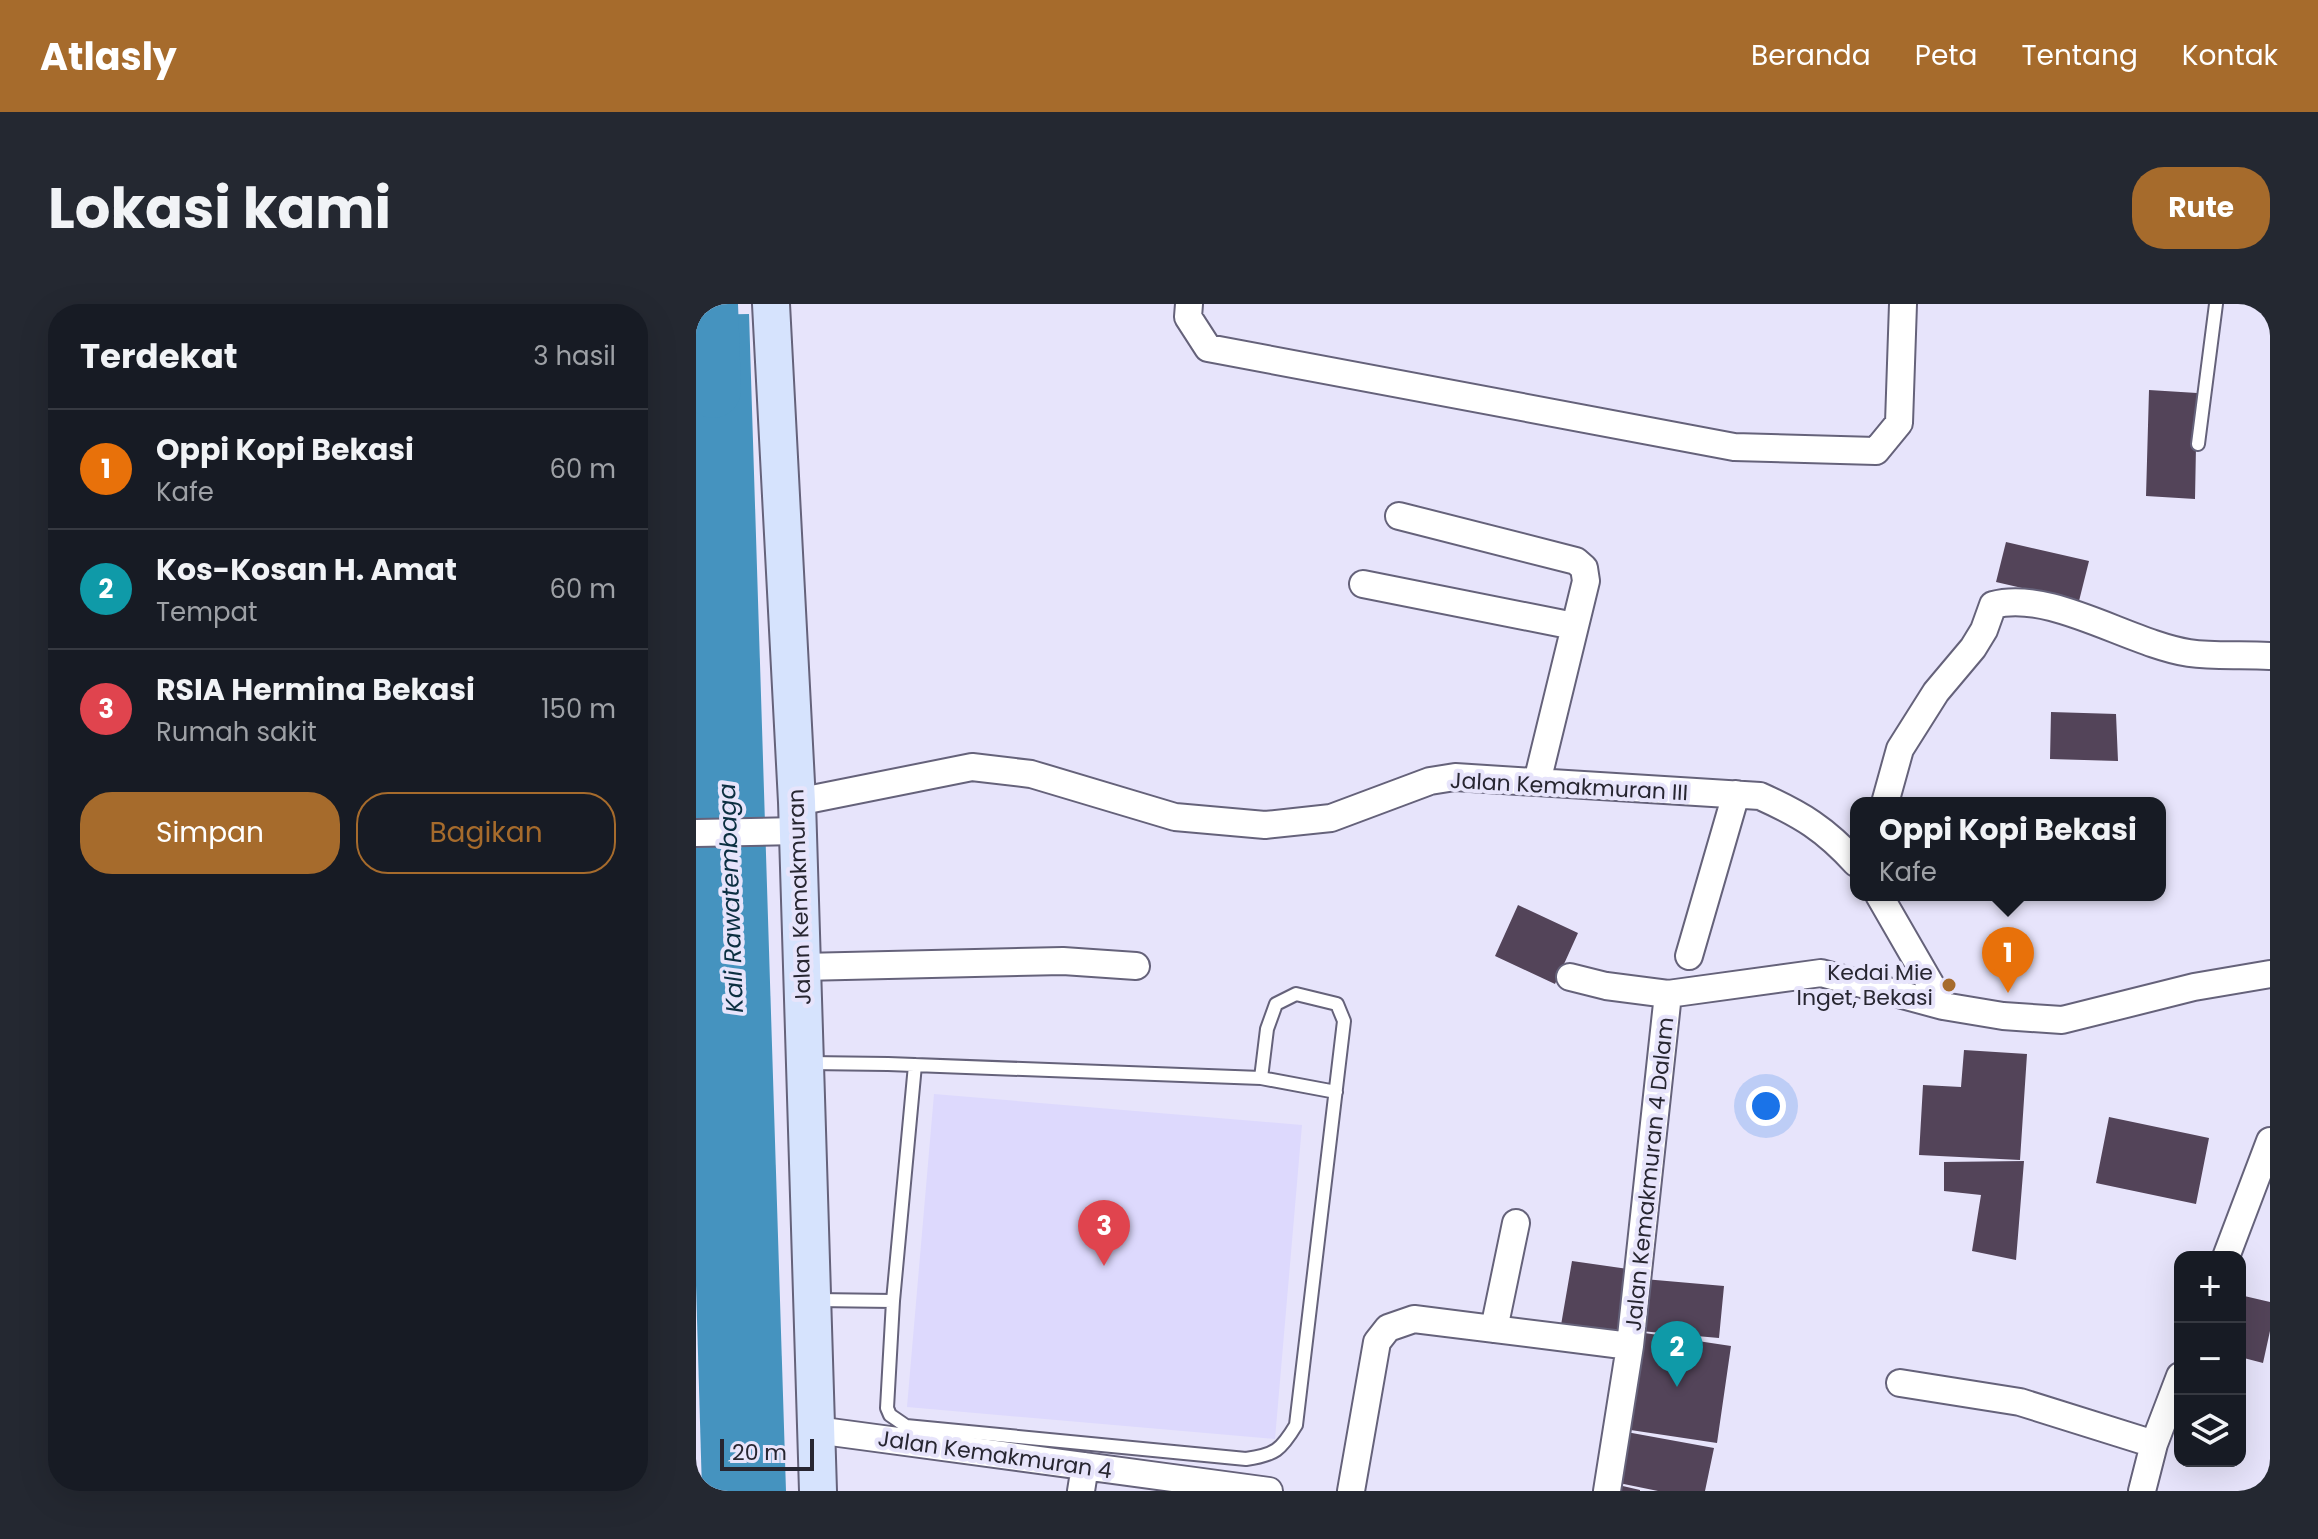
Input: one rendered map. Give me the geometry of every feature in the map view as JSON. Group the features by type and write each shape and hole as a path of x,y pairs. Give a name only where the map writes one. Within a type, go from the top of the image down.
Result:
{"street":[{"name":"Jalan Kemakmuran","path":"771,304 792,822 802,967 818,1491"},
{"path":"1189,304 1188,317 1208,348 1734,447 1876,451 1899,423 1903,304"},
{"path":"1399,516 1576,561 1584,568 1586,581 1537,782"},
{"path":"1363,584 1574,626"},
{"path":"1887,797 1900,749 1936,692 1973,648 1993,605 2021,601 2056,607 2122,634 2187,653 2270,656"},
{"name":"Jalan Kemakmuran III","path":"696,833 792,822 972,767 1031,774 1175,817 1265,825 1331,818 1430,781 1455,777 1760,796 1796,812 1831,835 1850,856"},
{"path":"1689,956 1736,794"},
{"path":"1882,901 1943,1006 2003,1016 2062,1020 2194,987 2270,974"},
{"path":"802,967 1063,961 1136,966"},
{"name":"Jalan Kemakmuran 4 Dalam","path":"1630,1346 1668,994 1821,973 1943,1006"},
{"path":"1570,977 1606,986 1668,994"},
{"path":"2229,1251 2265,1170 2270,1141"},
{"path":"1494,1329 1516,1223"},
{"path":"1351,1491 1377,1342 1388,1328 1414,1319 1630,1346 1607,1491"},
{"path":"1900,1383 2020,1402 2154,1444"},
{"path":"2142,1491 2154,1444 2174,1392"},
{"name":"Jalan Kemakmuran 4","path":"816,1430 1083,1478 1269,1491"}],"lane":[{"path":"2198,444 2216,304"},
{"path":"915,1065 893,1301 887,1408 890,1415 906,1426 1246,1459 1270,1456 1286,1441 1296,1425 1344,1021 1337,1004 1296,994 1276,1004 1267,1029 1261,1078"},
{"path":"803,1063 1261,1078 1336,1092"},
{"path":"812,1300 893,1301"}],"shaded area":[{"path":"934,1094 1302,1125 1275,1439 907,1407"}],"water":[{"path":"749,314 786,1491 702,1491 696,1285 696,315"}],"building":[{"path":"2149,390 2197,393 2195,499 2146,496"},
{"path":"2006,542 2089,561 2079,601 1996,582"},
{"path":"2051,712 2116,714 2118,761 2050,759"},
{"path":"1518,905 1578,933 1555,984 1495,956"},
{"path":"1964,1050 2027,1054 2020,1160 1919,1155 1923,1085 1961,1087"},
{"path":"2109,1117 2209,1138 2196,1204 2096,1183"},
{"path":"2024,1161 2016,1260 1972,1251 1981,1195 1944,1191 1944,1162"},
{"path":"1572,1261 1635,1270 1623,1341 1560,1331"},
{"path":"1644,1279 1724,1286 1719,1338 1640,1331"},
{"path":"2246,1296 2270,1302 2270,1331 2263,1363 2246,1359"},
{"path":"1638,1332 1731,1346 1717,1443 1624,1429"},
{"path":"1621,1431 1714,1448 1705,1491 1658,1491 1614,1482"},
{"path":"1614,1484 1640,1490 1640,1491 1613,1491"}],"waterway":[{"name":"Kali Rawatembaga","path":"710,304 713,390"}],"place":[{"name":"Kedai Mie Inget, Bekasi","path":"1949,985"},
{"name":"Oppi Kopi Bekasi","path":"2008,993"},
{"name":"RSIA Hermina Bekasi","path":"1104,1266"},
{"name":"Kos-Kosan H. Amat","path":"1677,1387"}]}
